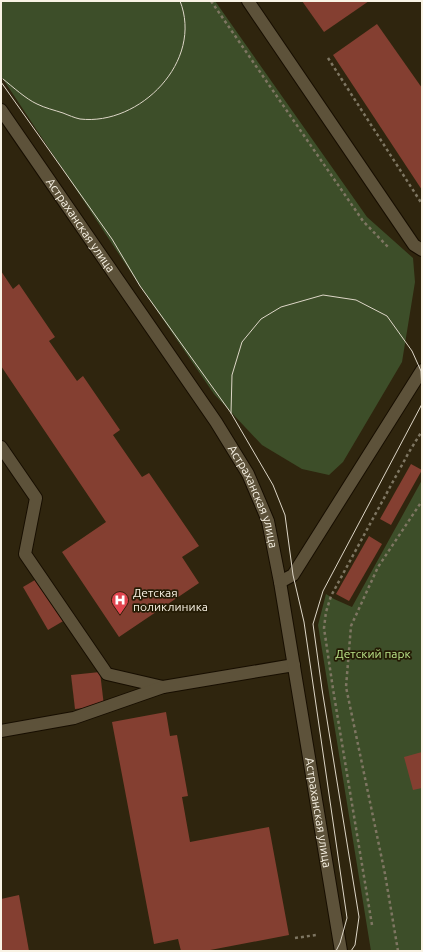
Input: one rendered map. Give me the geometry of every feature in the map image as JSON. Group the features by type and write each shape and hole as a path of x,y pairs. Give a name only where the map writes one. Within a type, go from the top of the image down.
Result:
{"main road":[{"path":"248,1 418,248"},
{"name":"Астраханская улица","path":"1,110 216,422 248,474 268,521 280,582 341,951"},
{"path":"280,582 293,574 422,370"},
{"path":"1,447 36,498 25,554 29,560 107,674 164,687"},
{"path":"1,731 74,718 164,687 294,665"}],"path":[{"path":"211,1 364,221 390,249"},
{"path":"328,58 422,204"},
{"path":"372,925 332,689 324,628 326,612 335,589 408,452 422,431"},
{"path":"398,951 383,867 346,687 351,626 378,567 422,502"},
{"path":"295,938 316,935"}],"green space":[{"path":"1,1 215,1 367,217 413,258 415,282 402,362 343,462 329,475 302,469 262,445 214,394 140,286 1,76"},
{"name":"Детский парк","path":"422,480 422,951 371,951 318,625 326,594 352,607"}],"building":[{"path":"302,1 369,1 324,32"},
{"path":"377,24 422,88 422,190 333,55"},
{"path":"1,271 13,289 19,284 55,337 49,341 77,381 83,376 120,430 113,435 142,477 149,473 199,546 182,557 199,583 119,637 62,552 106,522 1,366"},
{"path":"411,464 422,470 391,525 380,519"},
{"path":"369,536 382,544 349,601 336,594"},
{"path":"40,577 65,620 48,630 23,587"},
{"path":"100,672 104,706 75,709 71,675"},
{"path":"166,712 170,736 177,735 188,796 182,797 190,842 269,827 289,935 205,951 181,951 178,939 154,944 112,722"},
{"path":"422,752 422,788 413,790 404,757"},
{"path":"19,895 29,951 1,951 1,899"}],"tram line":[{"path":"3,79 33,102 78,119 103,118 124,112 144,101 162,85 175,67 183,46 185,24 180,1"},
{"path":"1,82 112,239 140,286 231,413 273,485 285,515 293,575 304,622 347,918 340,943 336,951"},
{"path":"231,413 232,375 242,342 261,319 281,307 323,295 356,300 387,316 412,351 421,371 422,392"},
{"path":"351,951 355,945 359,917 313,624 323,591 422,404"}],"place":[{"name":"Детская поликлиника","path":"120,615"}]}
